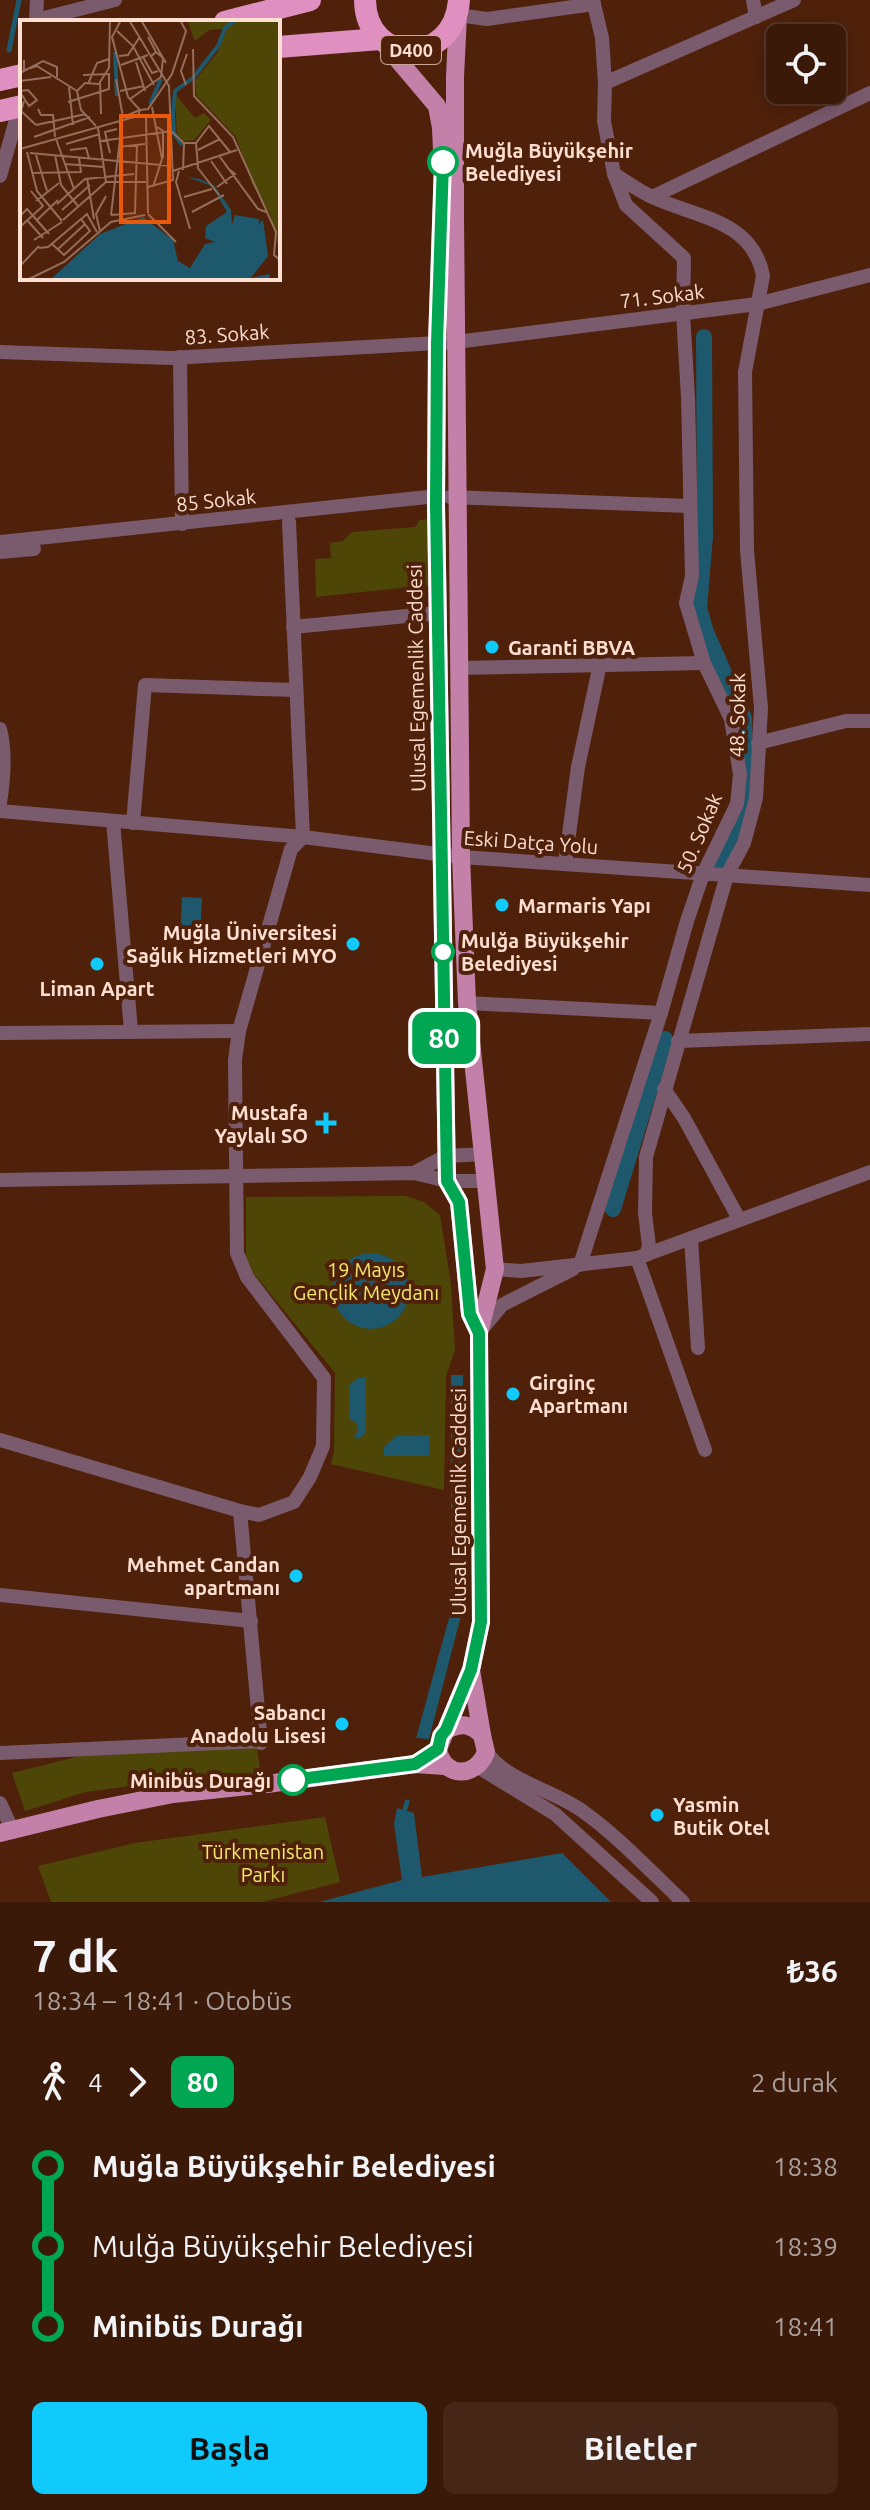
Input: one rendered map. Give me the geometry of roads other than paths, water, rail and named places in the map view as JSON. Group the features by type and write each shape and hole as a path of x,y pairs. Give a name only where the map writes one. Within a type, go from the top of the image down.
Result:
{"highway":[{"path":"233,20 310,0"},
{"name":"D400","path":"365,0 370,27 380,39 410,51 426,49 440,41 451,30 460,5"},
{"name":"D400","path":"280,47 380,39"},
{"path":"0,80 20,75"}],"main road":[{"name":"Ulusal Egemenlik Caddesi","path":"442,1757 441,1736 471,1670 481,1622 479,1333 495,1269 467,1003 461,857 455,77 460,5"},
{"name":"Ulusal Egemenlik Caddesi","path":"380,39 437,106 441,128 443,172 437,343 437,500 446,1156 447,1181 459,1202 470,1314 479,1333"},
{"name":"Ulusal Egemenlik Caddesi","path":"471,1670 482,1751"},
{"path":"6,1831 173,1794 415,1764 442,1757 462,1773 482,1751 466,1725 446,1730"}],"street":[{"path":"37,0 36,20 115,0"},
{"path":"753,0 756,17"},
{"path":"605,83 794,0"},
{"path":"460,5 487,19 594,2"},
{"name":"50. Sokak","path":"580,1265 703,874 737,804 740,774 731,719 704,663 686,603 692,576 684,258 626,205 614,174 604,121 602,38 594,2"},
{"path":"652,197 870,93"},
{"path":"0,176 14,108"},
{"name":"48. Sokak","path":"614,174 652,197 726,227 754,247 763,276 745,372 747,550 761,708 756,798 744,843 727,875 646,1157 645,1213 649,1246 642,1257 705,1450"},
{"name":"71. Sokak","path":"456,342 757,304 870,275"},
{"name":"83. Sokak","path":"0,352 180,357 456,342"},
{"path":"180,357 182,524"},
{"path":"437,500 457,496 689,506"},
{"name":"85 Sokak","path":"0,552 289,522 437,500"},
{"name":"85 Sokak","path":"0,542 437,500"},
{"path":"0,1440 259,1515 294,1502 323,1446 324,1378 247,1277 237,1253 234,1178 235,1060 239,1031 291,849 303,837 289,522"},
{"path":"293,627 438,613"},
{"path":"458,668 704,663"},
{"path":"565,864 576,780 600,664"},
{"path":"133,823 145,685 295,690"},
{"path":"758,743 846,721 870,721"},
{"path":"0,729 3,782 0,803"},
{"name":"Eski Datça Yolu","path":"0,811 303,837 440,856 870,885"},
{"path":"113,821 131,1031"},
{"path":"467,1003 661,1013"},
{"path":"0,1033 239,1031"},
{"path":"678,1041 870,1034"},
{"path":"664,1089 684,1118 739,1219"},
{"path":"414,1173 446,1156 484,1154"},
{"path":"495,1269 521,1271 642,1257 870,1172"},
{"path":"0,1180 414,1173 447,1181 487,1181"},
{"path":"691,1238 698,1348"},
{"path":"479,1333 502,1305 580,1265"},
{"path":"0,1753 261,1742 240,1511"},
{"path":"0,1595 251,1621"},
{"path":"482,1751 652,1902"},
{"path":"482,1751 496,1765 578,1808 603,1826 683,1902"},
{"path":"0,1803 6,1831"}],"water":[{"path":"182,897 202,898 200,941 180,940"},
{"path":"371,1253 386,1256 398,1264 406,1276 409,1291 406,1306 398,1318 386,1326 371,1329 356,1326 344,1318 336,1306 333,1291 336,1276 344,1264 356,1256"},
{"path":"451,1375 463,1375 465,1507 462,1612 429,1739 416,1738 451,1611"},
{"path":"358,1378 366,1378 366,1433 358,1439 354,1436 357,1424 349,1418 349,1385"},
{"path":"429,1435 429,1456 384,1456 384,1447 396,1436"},
{"path":"397,1808 414,1813 422,1877 562,1853 611,1902 319,1902 402,1880 394,1824"}],"waterway":[{"path":"9,50 19,0"},
{"path":"704,337 705,536 699,608 706,632 744,718 745,752 745,799 719,866"},
{"path":"613,1209 665,1039"},
{"path":"405,1809 407,1802"}],"place":[{"name":"Muğla Büyükşehir Belediyesi","path":"443,162"},
{"name":"Garanti BBVA","path":"492,647"},
{"name":"Marmaris Yapı","path":"502,905"},
{"name":"Muğla Üniversitesi Sağlık Hizmetleri MYO","path":"353,944"},
{"name":"Mulğa Büyükşehir Belediyesi","path":"443,952"},
{"name":"Liman Apart","path":"97,964"},
{"name":"Mustafa Yaylalı SO","path":"326,1123"},
{"name":"Girginç Apartmanı","path":"513,1394"},
{"name":"Mehmet Candan apartmanı","path":"296,1576"},
{"name":"Sabancı Anadolu Lisesi","path":"342,1724"},
{"name":"Minibüs Durağı","path":"293,1780"},
{"name":"Yasmin Butik Otel","path":"657,1815"}],"park label":[{"name":"19 Mayıs Gençlik Meydanı","path":"366,1280"},
{"name":"Türkmenistan Parkı","path":"263,1862"}]}
